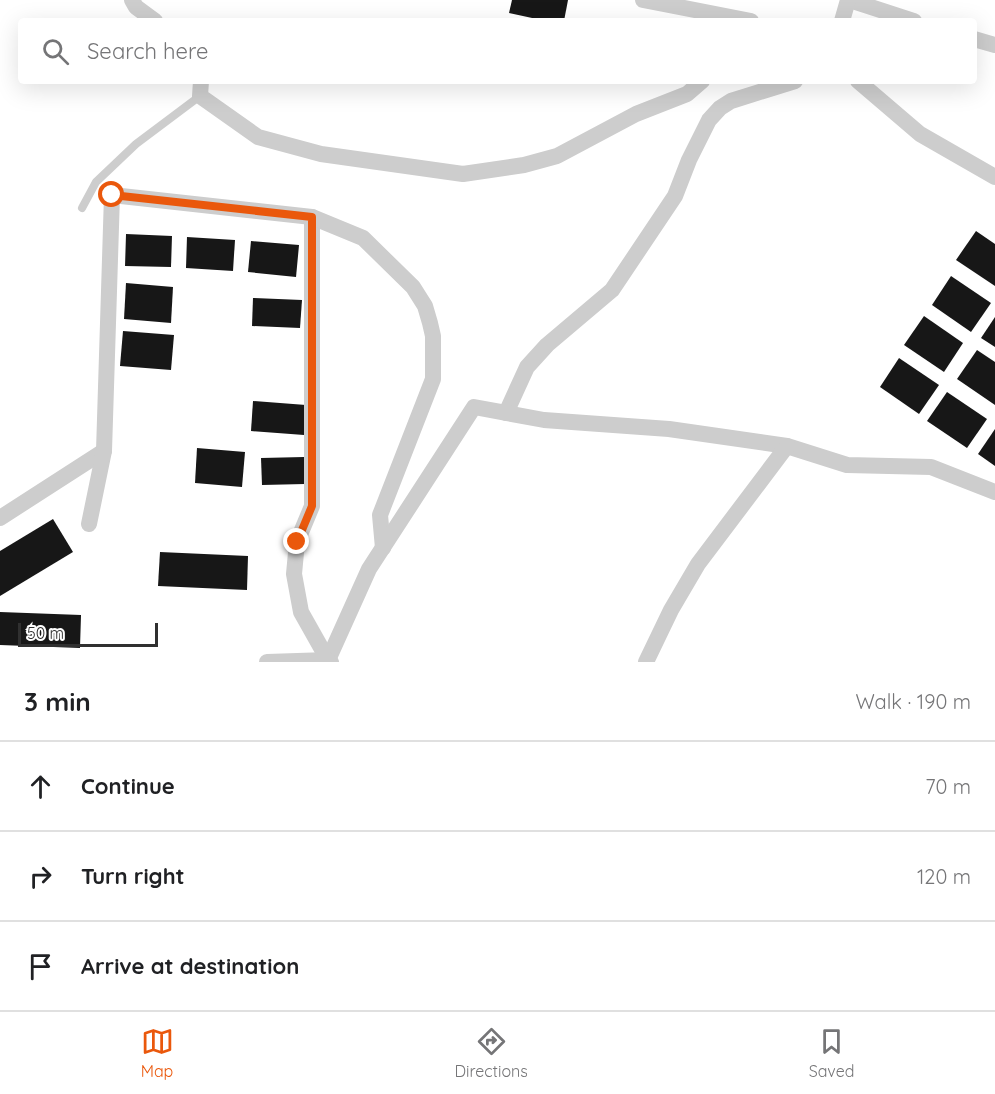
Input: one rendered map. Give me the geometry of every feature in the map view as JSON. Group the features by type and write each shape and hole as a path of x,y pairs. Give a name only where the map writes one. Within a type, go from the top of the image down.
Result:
{"street":[{"path":"132,0 136,7 151,18"},
{"path":"643,0 736,18"},
{"path":"843,18 849,0 905,18"},
{"path":"977,40 995,45"},
{"path":"201,88 258,136 321,154 464,174 524,165 557,156 636,114 687,94 699,84"},
{"path":"506,413 527,367 546,345 612,290 675,196 688,160 709,120 730,101 785,84"},
{"path":"862,84 920,134 995,177"},
{"path":"89,524 104,452 112,195 312,217 363,238 413,287 425,306 433,336 433,379 380,515 383,548"},
{"path":"312,217 312,506 297,542 294,574 301,612 329,661"},
{"path":"329,661 369,570 474,407 544,420 669,429 787,446 847,465 931,467 995,492"},
{"path":"646,662 671,610 698,564 787,446"},
{"path":"0,518 104,452"},
{"path":"267,662 329,661"}],"lane":[{"path":"82,208 96,182 201,88"}],"building":[{"path":"512,0 568,0 565,18 532,18 509,13"},
{"path":"976,231 995,244 995,286 956,260"},
{"path":"126,234 172,236 171,267 125,266"},
{"path":"187,237 235,240 233,271 186,268"},
{"path":"251,241 299,245 296,277 248,272"},
{"path":"951,276 991,303 971,332 932,305"},
{"path":"126,283 173,287 171,323 124,319"},
{"path":"253,298 302,300 300,328 252,326"},
{"path":"924,316 963,343 944,372 904,345"},
{"path":"995,317 995,347 981,338"},
{"path":"123,331 174,335 171,370 120,366"},
{"path":"977,350 995,362 995,405 957,379"},
{"path":"899,358 939,385 919,414 880,387"},
{"path":"947,392 987,419 967,448 927,421"},
{"path":"253,401 306,405 304,435 251,431"},
{"path":"995,429 995,466 978,454"},
{"path":"197,448 245,452 242,487 195,483"},
{"path":"304,457 305,484 262,485 261,458"},
{"path":"53,519 73,552 0,596 0,551"},
{"path":"160,552 248,556 247,590 158,586"},
{"path":"0,612 81,615 80,648 0,645"}],"route":[{"path":"112,195 312,217 312,506 297,542"}]}
